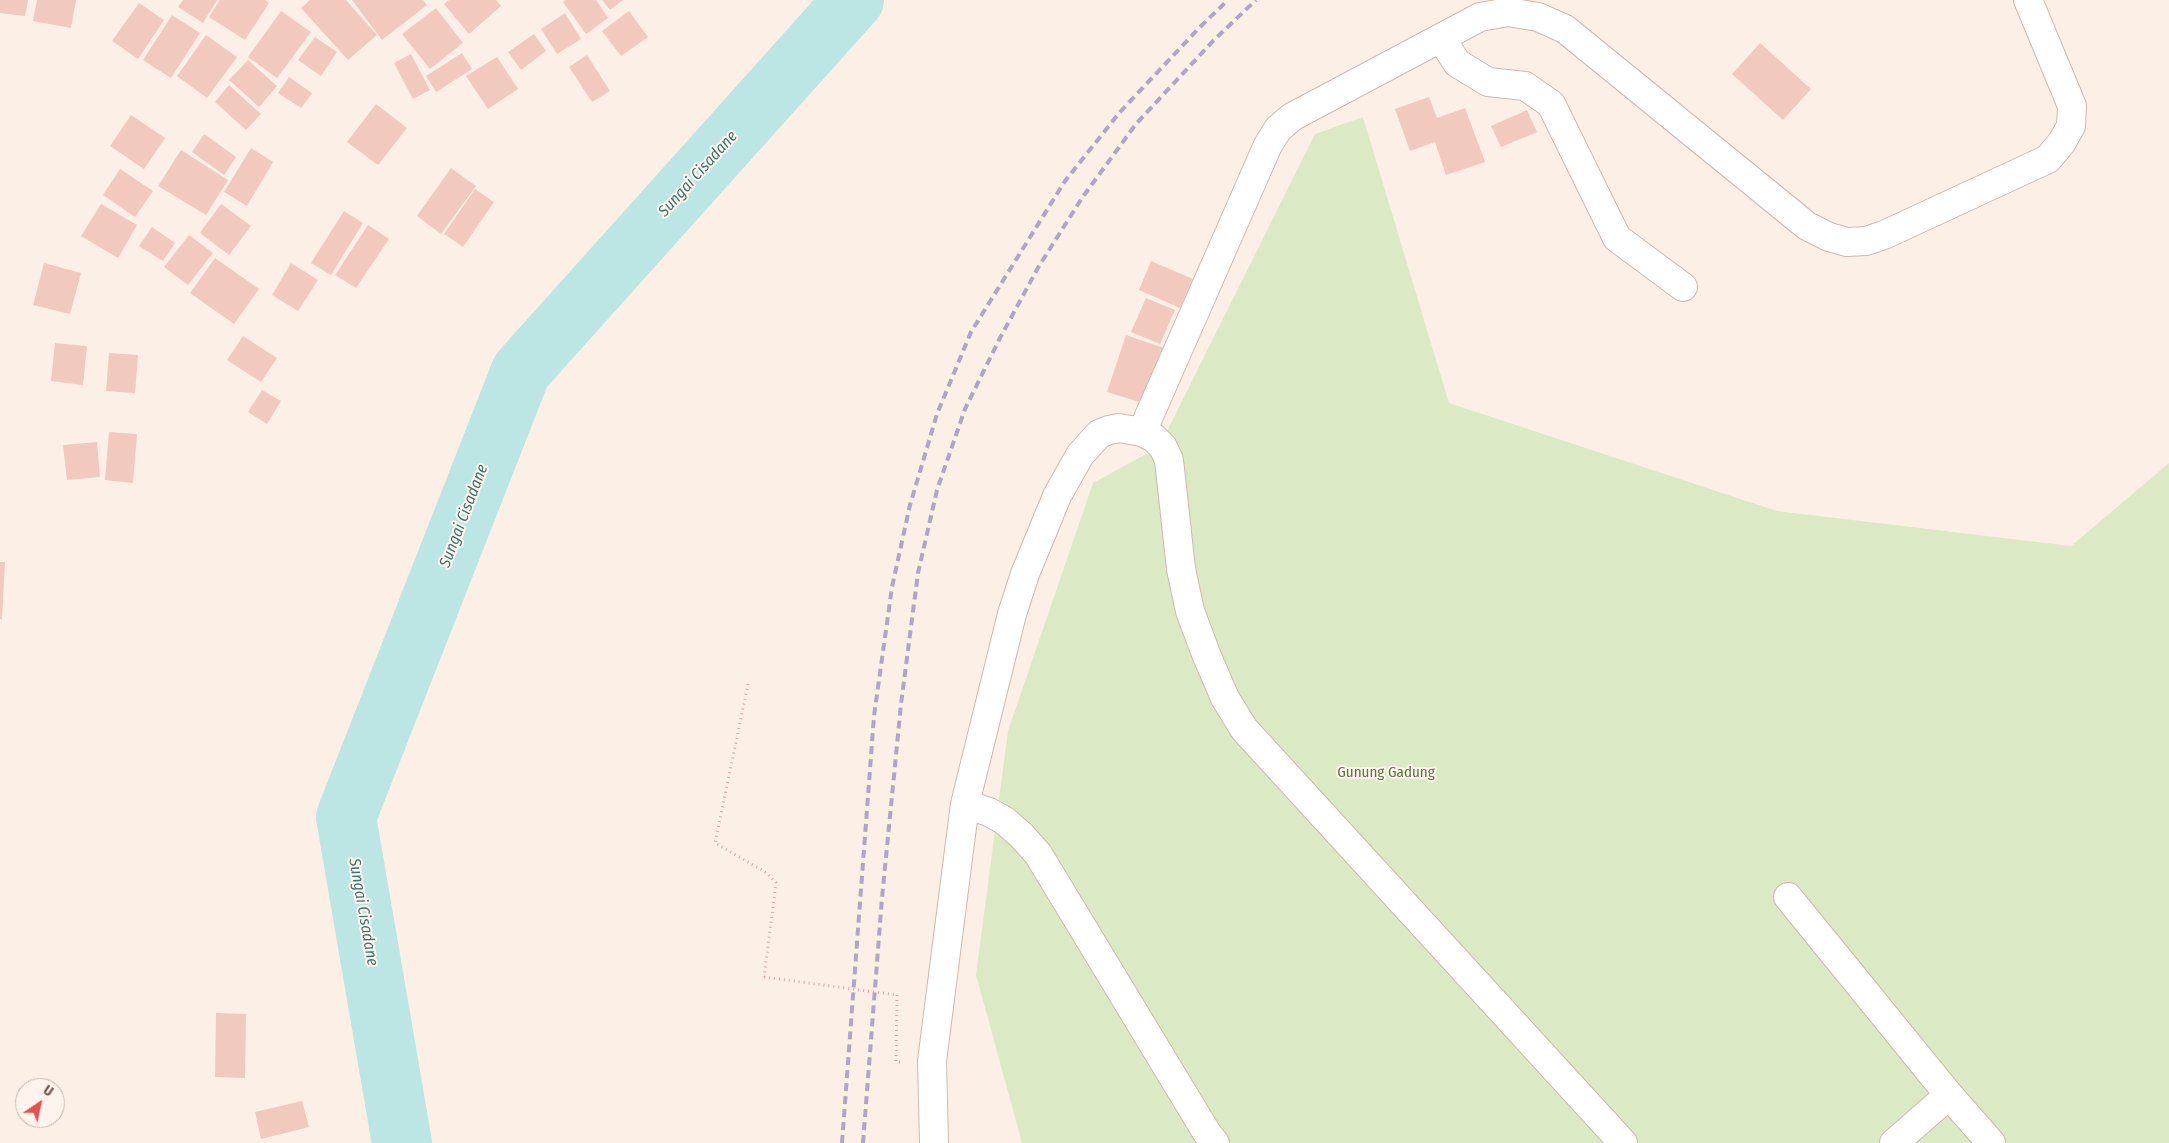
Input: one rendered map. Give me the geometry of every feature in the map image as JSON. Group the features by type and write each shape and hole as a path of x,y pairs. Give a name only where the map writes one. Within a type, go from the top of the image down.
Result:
{"lane":[{"path":"1142,432 1268,145 1278,129 1292,117 1480,16 1508,12 1538,16 1565,29 1808,226 1829,237 1847,242 1866,241 1884,235 2048,159 2062,142 2071,126 2072,106 2028,0"},
{"path":"1440,38 1457,63 1488,82 1524,86 1551,104 1616,238 1684,287"},
{"path":"934,1143 932,1061 965,804 1012,614 1025,574 1057,496 1080,456 1099,434 1119,428 1142,432 1154,438 1162,447 1169,460 1181,569 1190,611 1225,698 1244,729 1623,1143"},
{"path":"965,804 989,812 1005,821 1038,854 1206,1133 1215,1143"},
{"path":"1788,897 1949,1095 1991,1143"},
{"path":"1894,1143 1949,1095"}],"path":[{"path":"748,684 715,843 767,873 776,883 764,977 897,995"}],"green space":[{"name":"Gunung Gadung","path":"1363,117 1449,403 1777,511 2071,546 2169,463 2169,1143 1022,1143 976,975 1008,731 1093,483 1159,447 1315,134"}],"building":[{"path":"0,0 28,0 25,16 0,13"},
{"path":"37,0 76,0 71,28 33,21"},
{"path":"183,0 217,0 203,23 178,7"},
{"path":"220,0 265,0 269,3 245,40 209,17"},
{"path":"310,0 346,0 377,35 348,60 301,8"},
{"path":"352,0 423,0 427,5 382,40"},
{"path":"449,0 496,0 501,6 469,34 444,4"},
{"path":"565,0 596,0 608,18 586,34 563,2"},
{"path":"602,0 623,0 610,10"},
{"path":"139,3 164,20 138,59 112,41"},
{"path":"436,8 463,43 430,69 402,34"},
{"path":"281,11 311,32 277,78 248,57"},
{"path":"629,11 648,37 621,56 602,31"},
{"path":"565,13 581,39 557,54 541,29"},
{"path":"172,15 200,33 171,78 143,60"},
{"path":"534,34 546,51 521,70 508,52"},
{"path":"206,35 237,57 207,98 177,76"},
{"path":"315,37 337,52 321,76 298,60"},
{"path":"1760,43 1811,89 1783,120 1732,74"},
{"path":"462,53 472,69 436,92 426,76"},
{"path":"411,54 430,90 413,99 394,63"},
{"path":"587,55 610,91 592,102 569,67"},
{"path":"497,57 518,89 488,109 466,76"},
{"path":"248,60 277,86 259,107 229,80"},
{"path":"289,77 312,93 301,108 278,93"},
{"path":"229,85 261,114 246,130 215,102"},
{"path":"1429,97 1437,118 1465,108 1485,162 1446,175 1435,142 1410,151 1395,109"},
{"path":"376,104 407,128 378,165 347,142"},
{"path":"1527,110 1537,132 1501,147 1491,126"},
{"path":"131,115 165,138 144,169 110,146"},
{"path":"204,134 236,157 224,175 192,152"},
{"path":"251,148 273,162 247,206 224,192"},
{"path":"181,150 228,180 206,215 158,186"},
{"path":"451,168 476,186 441,234 417,216"},
{"path":"120,169 153,191 135,217 103,195"},
{"path":"475,189 494,202 463,247 444,234"},
{"path":"101,204 137,225 118,258 81,236"},
{"path":"221,204 251,226 229,255 200,233"},
{"path":"344,211 363,223 331,275 311,263"},
{"path":"368,225 389,239 356,288 335,275"},
{"path":"152,227 175,243 163,261 139,246"},
{"path":"189,235 213,253 188,285 164,267"},
{"path":"215,258 259,289 234,324 190,293"},
{"path":"1151,261 1193,279 1180,308 1139,290"},
{"path":"44,263 81,273 70,314 33,305"},
{"path":"291,263 318,280 298,311 272,295"},
{"path":"1146,298 1175,310 1160,344 1131,332"},
{"path":"1126,335 1164,348 1146,404 1107,392"},
{"path":"243,336 277,358 261,382 227,360"},
{"path":"55,343 87,346 83,385 51,381"},
{"path":"109,353 138,355 135,393 106,391"},
{"path":"262,390 281,401 267,424 248,412"},
{"path":"109,432 137,434 133,483 105,480"},
{"path":"97,442 100,477 67,480 63,445"},
{"path":"0,562 5,562 2,619 0,619"},
{"path":"216,1013 246,1014 245,1078 215,1077"},
{"path":"302,1101 309,1127 261,1139 255,1112"}],"waterway":[{"name":"Sungai Cisadane","path":"402,1143 346,817 521,371 854,0"}],"railway":[{"path":"842,1143 874,716 892,587 910,505 937,414 971,332 1065,181 1120,112 1228,0"},
{"path":"863,1143 882,898 901,704 918,573 937,490 965,409 1000,338 1039,266 1082,198 1136,124 1213,41 1256,0"}]}
